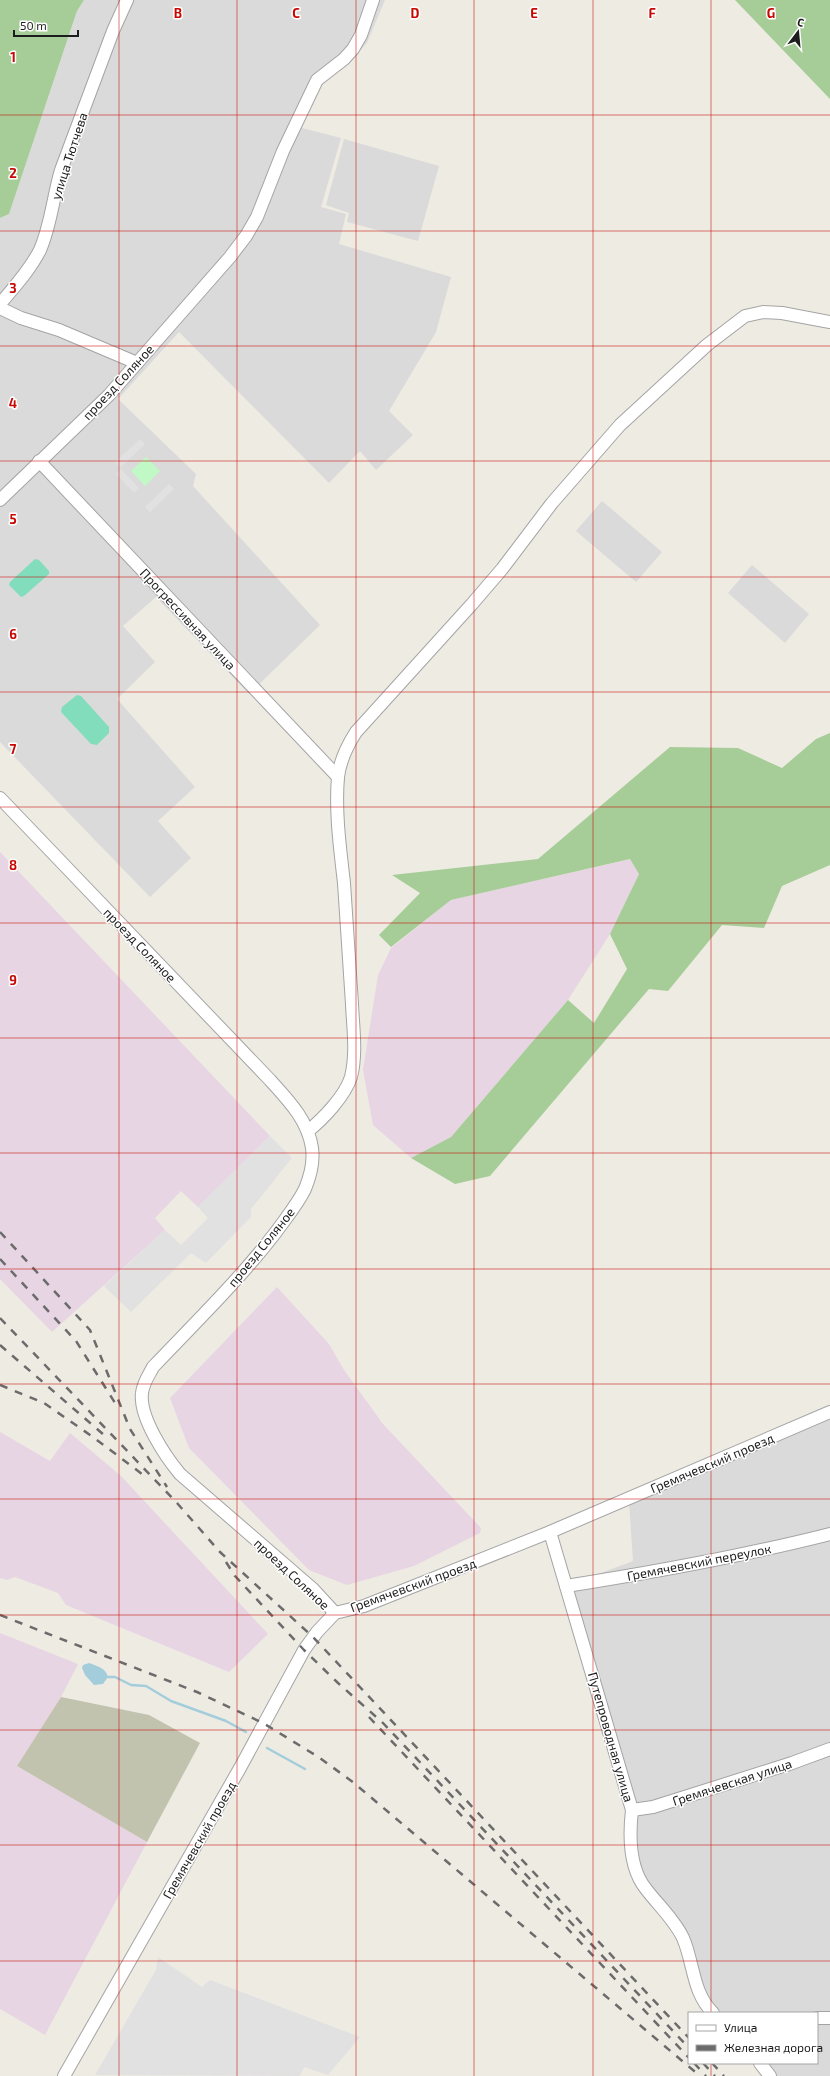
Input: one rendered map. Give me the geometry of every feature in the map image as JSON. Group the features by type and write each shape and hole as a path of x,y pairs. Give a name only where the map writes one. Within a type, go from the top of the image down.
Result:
{"street":[{"name":"улица Тютчева","path":"0,304 28,271 40,251 50,220 55,189 61,170 113,31 127,0"},
{"name":"проезд Соляное","path":"0,500 109,395 230,257 246,236 257,217 283,151 317,80 344,59 353,49 361,35 373,0"},
{"path":"0,308 21,318 59,330 137,364"},
{"path":"308,1131 324,1118 344,1090 350,1078 355,1052 346,908 337,813 338,777 345,752 356,732 472,604 502,569 552,503 620,425 707,345 745,316 763,312 782,313 830,322"},
{"name":"Прогрессивная улица","path":"39,461 338,777"},
{"name":"проезд Соляное","path":"0,798 270,1080 292,1105 308,1131 312,1148 312,1164 304,1190 295,1206 258,1255 154,1367 144,1382 142,1404 151,1429 164,1455 180,1474 313,1590 335,1613"},
{"name":"Гремячевский проезд","path":"64,2076 240,1768 304,1650 317,1632 335,1613 364,1606 550,1532 830,1412"},
{"name":"Путепроводная улица","path":"550,1532 632,1810 631,1848 636,1870 645,1888 676,1924 683,1938 697,1990 712,2012"},
{"name":"Гремячевский переулок","path":"566,1586 639,1575 785,1546 830,1534"},
{"name":"Гремячевская улица","path":"632,1810 653,1807 792,1763 830,1749"},
{"path":"818,2018 830,2018"},
{"path":"761,2064 770,2076"}],"shaded area":[{"path":"84,0 385,0 367,43 346,66 321,83 298,127 341,138 321,207 346,214 339,244 451,277 436,332 389,411 413,435 376,470 360,451 329,483 179,332 118,399 196,474 193,486 320,625 249,694 156,597 123,626 155,662 117,699 195,787 158,821 191,858 150,897 0,742 0,218 9,214 77,11"},
{"path":"344,139 439,166 418,241 347,222 349,213 326,205"},
{"path":"140,439 145,444 120,468 115,462"},
{"path":"121,469 139,488 134,493 116,474"},
{"path":"169,484 174,489 150,512 145,507"},
{"path":"602,501 662,552 636,582 576,531"},
{"path":"752,565 809,614 785,643 728,593"},
{"path":"0,852 270,1136 198,1207 181,1191 155,1218 165,1230 52,1332 0,1279"},
{"path":"631,859 639,874 610,934 568,1000 451,1137 411,1158 373,1125 363,1070 378,975 391,948 451,900"},
{"path":"270,1136 292,1158 251,1209 251,1217 206,1263 191,1253 131,1312 104,1286 165,1230 181,1245 208,1218 198,1207"},
{"path":"277,1287 329,1344 344,1370 383,1424 481,1528 480,1533 414,1566 347,1585 309,1570 189,1448 170,1398"},
{"path":"830,1417 830,2076 770,2076 761,2064 818,2064 818,2012 713,2012 683,1938 645,1888 566,1586 633,1561 629,1502"},
{"path":"0,1432 50,1461 70,1433 121,1476 268,1634 229,1672 66,1605 58,1593 15,1577 7,1580 0,1578"},
{"path":"0,1633 78,1664 61,1697 17,1766 147,1842 45,2035 0,2009"},
{"path":"61,1697 149,1715 200,1743 147,1842 17,1766"},
{"path":"158,1957 202,1987 210,1980 360,2037 328,2075 304,2067 300,2076 95,2075 156,1970"}],"green space":[{"path":"0,0 84,0 77,11 9,214 0,218"},
{"path":"735,0 830,0 830,99"},
{"path":"146,457 160,471 145,486 131,471"},
{"path":"35,559 39,560 49,571 49,574 21,597 9,585 10,582"},
{"path":"77,695 81,696 109,727 109,733 97,745 91,744 61,712 62,707"},
{"path":"830,733 830,865 782,886 764,928 722,925 668,991 649,989 490,1176 455,1184 411,1158 451,1137 568,1000 594,1023 627,969 610,934 639,874 630,859 451,900 391,947 379,935 420,893 392,875 538,859 670,747 738,748 782,768 816,739"}],"water":[{"path":"89,1663 101,1668 107,1674 108,1677 103,1684 94,1685 85,1675 82,1668 83,1665"}],"waterway":[{"path":"108,1677 115,1677 131,1685 146,1686 171,1701 226,1721 246,1732"},
{"path":"267,1748 305,1769"}],"railway":[{"path":"0,1232 90,1330 130,1429 167,1487"},
{"path":"0,1259 76,1341 117,1406"},
{"path":"0,1318 177,1503 220,1552 313,1637 688,2037"},
{"path":"0,1345 104,1435"},
{"path":"0,1385 44,1403 93,1437 146,1477"},
{"path":"226,1562 235,1576 304,1650 383,1723 688,2047"},
{"path":"0,1615 197,1692 263,1723 320,1758 354,1783 700,2076"},
{"path":"369,1717 688,2057"},
{"path":"695,2064 706,2076"},
{"path":"704,2064 715,2076"},
{"path":"713,2064 724,2076"}]}
